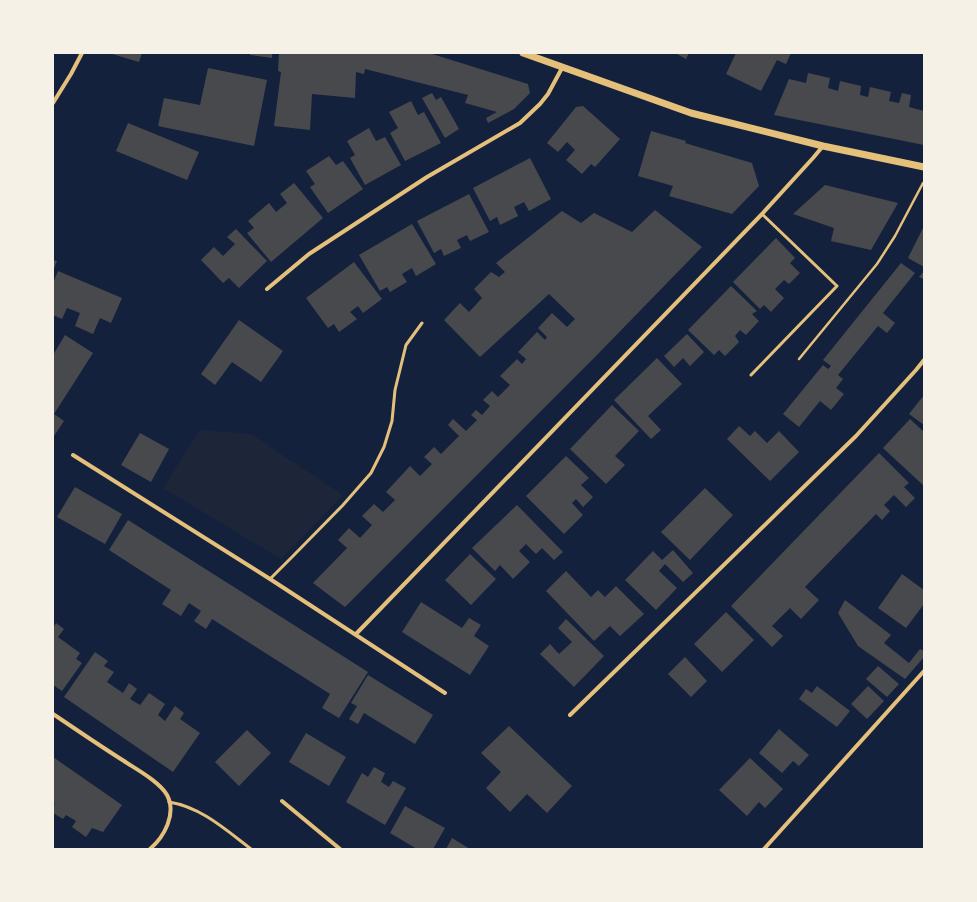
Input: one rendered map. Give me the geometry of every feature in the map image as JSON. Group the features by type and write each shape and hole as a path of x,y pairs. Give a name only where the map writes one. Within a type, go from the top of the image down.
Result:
{"street":[{"path":"53,103 82,53"},
{"path":"523,53 691,113 823,146 924,167"},
{"path":"267,289 316,250 428,177 520,123 548,94 562,68"},
{"path":"356,634 762,214 823,146"},
{"path":"570,715 856,436 924,360"},
{"path":"73,455 356,634 445,693"},
{"path":"764,849 924,672"},
{"path":"53,714 153,780 167,795 170,810 167,827 157,842 150,849"},
{"path":"282,801 340,849"}],"lane":[{"path":"751,375 837,286 762,214"},
{"path":"270,579 343,505 371,473 384,447 392,421 396,390 406,345 422,323"},
{"path":"169,802 181,804 203,813 251,849"}],"path":[{"path":"799,360 877,264 895,236 924,181"}],"shaded area":[{"path":"200,430 251,434 343,495 281,559 163,488"}],"building":[{"path":"109,53 142,53 139,62"},
{"path":"250,53 272,53 272,58 250,55"},
{"path":"279,53 429,53 528,84 530,93 514,109 488,123 486,118 497,112 465,103 468,95 365,69 364,74 356,72 355,98 312,94 310,130 274,126 281,72 278,71"},
{"path":"675,53 689,53 686,59"},
{"path":"736,53 791,53 786,64 777,60 761,91 726,74"},
{"path":"208,68 267,80 254,146 158,126 164,98 200,105"},
{"path":"808,73 830,78 828,88 838,91 840,81 861,86 860,95 868,97 870,87 891,92 889,101 899,103 902,93 911,95 909,107 924,111 924,145 774,115 789,79 806,83"},
{"path":"432,93 436,100 441,97 459,129 445,138 422,98"},
{"path":"411,101 418,115 424,112 441,143 405,161 390,133 398,128 389,112"},
{"path":"583,106 620,139 595,167 591,164 582,174 566,160 575,150 567,142 558,152 547,143 576,107"},
{"path":"128,123 199,152 187,180 116,151"},
{"path":"369,128 376,141 385,137 401,165 365,185 350,158 355,155 347,141"},
{"path":"651,131 752,163 759,186 732,214 669,196 673,186 638,176"},
{"path":"329,156 336,165 343,161 363,189 328,213 310,187 315,184 306,171"},
{"path":"530,158 551,199 529,211 524,202 514,207 518,216 500,225 497,217 490,221 473,188"},
{"path":"294,183 323,218 271,262 247,233 254,228 248,221 269,203 276,212 287,203 280,194"},
{"path":"825,185 898,203 871,250 831,241 834,228 793,214"},
{"path":"469,194 489,232 470,241 467,235 457,240 461,248 444,256 441,249 434,253 417,221"},
{"path":"655,210 702,247 597,355 345,607 313,583 347,548 338,540 349,528 360,538 372,525 362,516 374,504 383,512 395,500 386,492 410,466 420,476 432,464 424,457 434,447 441,454 459,436 448,425 453,419 466,431 477,420 471,415 476,410 482,415 490,406 483,400 492,391 498,397 510,385 500,376 517,359 522,364 526,359 518,352 537,332 545,340 547,337 538,328 552,313 567,327 575,319 549,294 480,357 444,320 460,303 469,312 482,298 474,289 491,272 499,277 505,272 496,263 562,211 581,223 594,213 632,232"},
{"path":"412,224 436,264 416,276 412,268 402,274 407,282 390,292 387,287 380,291 359,255"},
{"path":"924,226 924,267 908,258"},
{"path":"236,229 267,261 239,288 229,278 223,283 201,260 214,247 223,256 235,244 227,237"},
{"path":"776,238 795,258 790,263 800,273 789,284 784,280 775,289 784,298 771,312 764,305 760,309 733,282"},
{"path":"53,260 57,261 53,271"},
{"path":"354,262 382,299 363,313 358,306 350,312 357,319 339,332 334,324 328,328 306,298"},
{"path":"901,263 915,273 883,313 895,323 887,333 878,326 838,375 843,379 836,388 844,394 831,410 820,401 799,427 783,414 823,365 828,369 831,366 823,360"},
{"path":"58,271 122,298 111,323 100,318 93,334 75,326 80,313 67,308 62,319 53,315 53,283"},
{"path":"924,271 924,279 919,277"},
{"path":"731,286 757,311 752,314 759,321 746,335 740,330 735,336 739,342 725,356 719,350 714,355 688,330"},
{"path":"239,320 283,351 261,382 232,362 215,385 201,374"},
{"path":"687,334 704,352 690,366 683,358 674,367 664,356"},
{"path":"65,335 93,353 54,414 64,421 54,436 53,355"},
{"path":"657,358 682,384 648,416 661,430 651,439 614,400"},
{"path":"924,395 924,425 909,414"},
{"path":"612,405 639,431 615,456 625,465 606,484 570,449"},
{"path":"910,419 924,432 924,486 883,448"},
{"path":"739,426 750,436 755,431 767,443 779,431 799,452 770,481 727,439"},
{"path":"140,433 169,449 151,482 121,465"},
{"path":"879,453 909,483 904,487 915,498 906,507 894,495 884,505 890,511 882,520 876,514 805,587 819,600 801,619 790,608 772,626 783,636 772,647 731,606"},
{"path":"566,456 589,478 581,485 593,497 583,507 576,499 572,503 583,515 564,534 526,496"},
{"path":"75,487 122,514 105,544 57,517"},
{"path":"705,488 733,515 690,560 661,532"},
{"path":"517,505 563,552 554,560 542,548 536,554 526,544 519,551 530,562 513,579 500,565 495,571 472,548"},
{"path":"128,520 368,672 339,718 322,708 330,694 212,619 206,629 194,621 201,611 189,603 181,616 162,604 171,590 109,550"},
{"path":"673,550 693,573 683,582 665,564 659,571 677,588 656,610 625,580 653,551 662,560"},
{"path":"470,554 496,579 471,605 445,580"},
{"path":"566,571 591,597 598,590 605,597 616,586 644,614 620,636 610,626 594,641 546,591"},
{"path":"902,574 924,590 924,604 906,628 878,608"},
{"path":"845,600 891,635 884,643 909,663 920,649 924,651 924,657 905,679 858,646 838,613"},
{"path":"421,602 462,628 469,618 481,625 474,636 489,646 470,675 402,632"},
{"path":"726,612 754,640 722,672 694,644"},
{"path":"566,619 604,656 574,687 540,654 550,644 559,654 572,642 558,628"},
{"path":"56,623 64,629 58,637 80,653 76,659 82,663 62,691 53,685 53,628"},
{"path":"95,652 108,661 104,666 114,672 107,682 123,693 129,683 137,689 130,699 140,705 149,693 165,704 158,715 165,721 175,706 184,713 180,719 200,733 173,772 64,697"},
{"path":"685,657 707,681 691,697 668,674"},
{"path":"878,666 899,684 887,697 866,679"},
{"path":"368,675 433,715 415,744 364,713 358,724 349,719 357,706 351,703"},
{"path":"817,686 850,711 837,727 799,699 806,689 812,693"},
{"path":"868,686 884,701 867,719 851,704"},
{"path":"509,726 572,786 547,813 527,794 510,812 486,788 501,772 481,753"},
{"path":"779,729 809,755 799,766 793,761 782,773 759,753"},
{"path":"247,730 271,753 239,786 215,762"},
{"path":"306,733 346,757 329,786 289,762"},
{"path":"53,757 122,805 103,832 92,828 86,837 72,827 76,821 66,815 63,819 53,813 53,807 55,804 53,803"},
{"path":"750,758 783,789 765,808 759,802 747,816 719,790"},
{"path":"374,767 385,773 381,782 389,787 393,781 406,788 385,825 346,802 362,773 368,777"},
{"path":"405,806 445,828 433,849 417,849 390,833"},
{"path":"452,838 470,849 446,849"}]}
